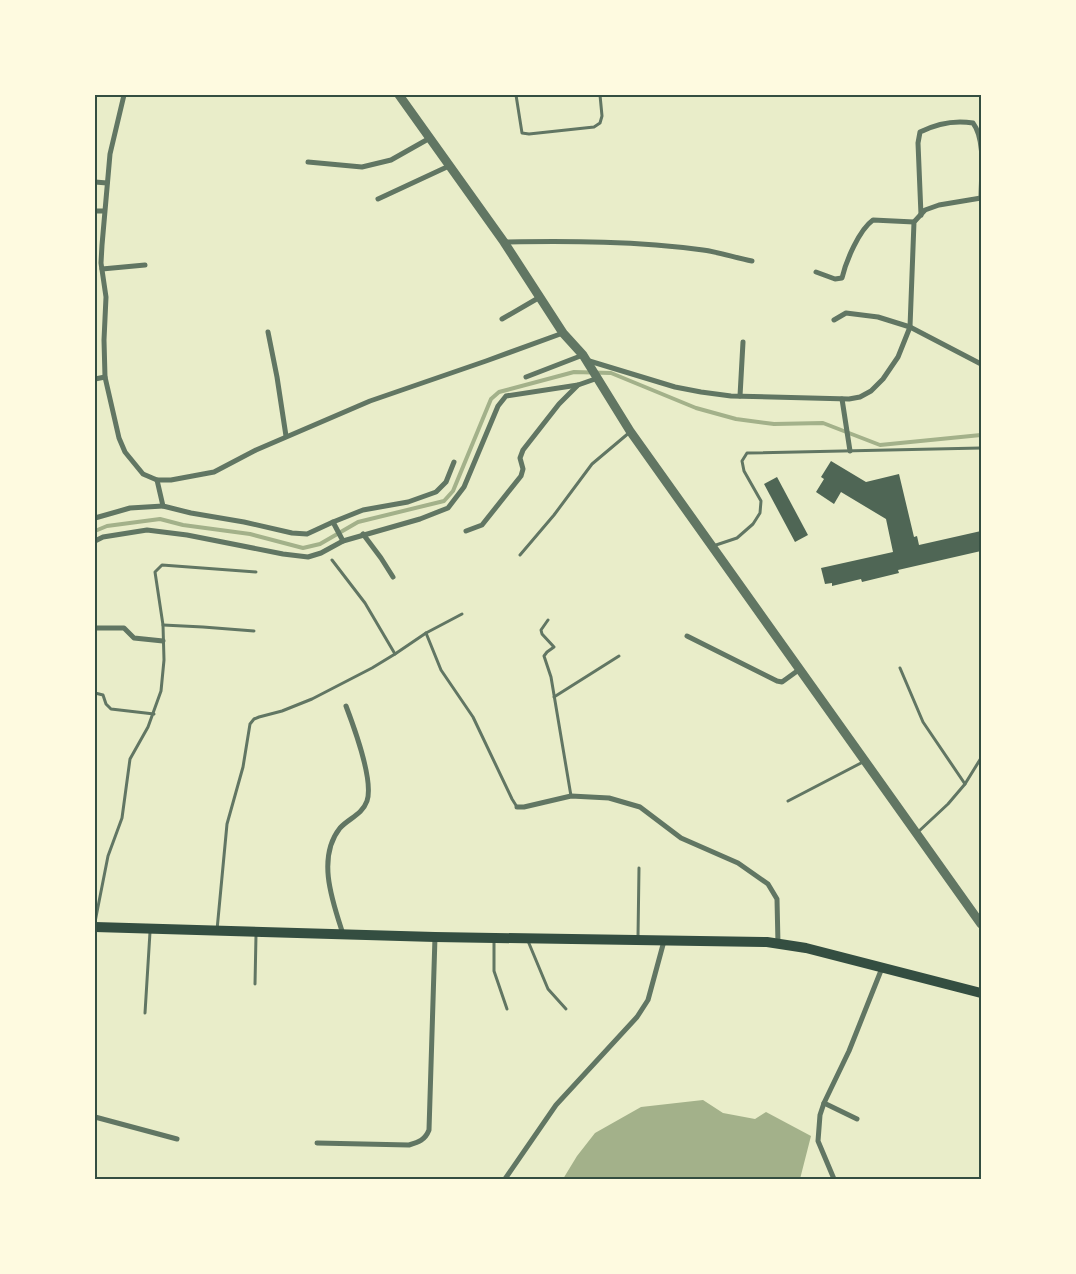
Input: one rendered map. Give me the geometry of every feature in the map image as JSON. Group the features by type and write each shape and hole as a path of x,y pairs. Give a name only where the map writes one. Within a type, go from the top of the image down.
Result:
{"main road":[{"path":"95,927 435,937 767,942 806,948 981,993"}],"street":[{"path":"124,95 110,154 98,263 102,269 105,282 104,340 106,377 118,438 125,452 143,474 157,480 171,480 214,472 286,436 370,401 563,333"},
{"path":"399,95 504,242 563,333 597,376 630,431 981,924"},
{"path":"526,378 585,359 676,387 701,392 740,396 842,399 860,397 871,391 898,357 910,327 914,222 921,215 926,210 939,205 981,198 981,153 978,130 973,122 961,121 932,126 920,132 918,143 921,215"},
{"path":"308,162 362,167 391,160 430,138"},
{"path":"378,199 450,166"},
{"path":"95,182 107,183"},
{"path":"95,211 104,211"},
{"path":"816,272 835,279 842,278 845,266 866,225 873,220 914,222"},
{"path":"504,242 596,241 633,243 704,250 752,262"},
{"path":"102,269 145,265"},
{"path":"502,319 540,297"},
{"path":"834,320 846,313 878,317 910,327 981,364"},
{"path":"268,332 286,436"},
{"path":"740,396 743,342"},
{"path":"95,541 103,537 147,530 187,535 283,554 308,557 321,553 343,541 420,520 448,508 464,487 498,406 506,396 578,385 597,376"},
{"path":"95,379 106,377"},
{"path":"466,531 482,525 521,476 523,469 520,458 523,450 559,404 578,385"},
{"path":"842,399 846,415 850,451"},
{"path":"95,518 130,508 164,506 292,533 307,534 363,510 408,502 436,492 446,482 454,462"},
{"path":"157,480 164,506"},
{"path":"334,524 343,541"},
{"path":"363,534 393,577"},
{"path":"95,628 124,628 134,638 163,641"},
{"path":"687,636 777,681 782,682 800,670"},
{"path":"343,934 329,888 328,863 332,843 341,828 362,810 367,801 369,791 358,740 346,706"},
{"path":"517,807 571,796 609,798 640,807 681,838 738,863 768,884 777,899 778,944"},
{"path":"317,1144 409,1145 420,1142 426,1137 429,1130 435,937"},
{"path":"504,1179 556,1105 637,1017 648,1000 664,941"},
{"path":"834,1179 818,1141 820,1115 850,1050 882,967"},
{"path":"824,1103 857,1119"},
{"path":"95,1117 177,1139"}],"lane":[{"path":"516,95 522,133 529,134 594,127 600,123 602,116 600,95"},
{"path":"520,555 554,515 592,464 630,431"},
{"path":"712,546 737,538 754,524 760,513 761,501 744,471 742,461 747,453 981,448"},
{"path":"332,560 364,603 395,654"},
{"path":"95,922 108,856 122,818 130,759 154,714 161,691 164,660 163,625 155,572 162,565 256,572"},
{"path":"217,930 227,824 243,767 250,724 254,719 266,714 282,711 312,699 372,668 426,633 462,614"},
{"path":"548,620 542,630 542,634 554,647 544,656 554,697 571,796"},
{"path":"163,625 254,631"},
{"path":"426,633 441,670 473,716 517,807"},
{"path":"554,697 619,656"},
{"path":"900,668 923,722 965,784"},
{"path":"95,693 104,695 106,704 111,709 154,714"},
{"path":"916,834 948,804 965,784 981,758"},
{"path":"788,801 865,762"},
{"path":"638,940 639,868"},
{"path":"145,1013 150,928"},
{"path":"255,984 256,932"},
{"path":"494,937 494,971 507,1010"},
{"path":"527,938 548,990 566,1009"}],"shaded area":[{"path":"703,1100 723,1113 755,1119 766,1112 811,1136 800,1179 563,1179 577,1156 595,1133 641,1107"}],"building":[{"path":"831,461 866,482 899,474 914,537 917,536 919,545 981,531 981,551 898,570 899,573 862,582 861,579 832,586 832,583 825,584 821,568 893,552 886,519 841,492 834,504 816,492 824,479 821,477"},
{"path":"777,477 808,535 795,542 764,484"}],"waterway":[{"path":"95,531 107,526 160,519 183,525 250,534 303,548 320,544 358,522 444,501 453,491 491,399 499,392 574,372 611,373 696,408 736,419 774,424 823,423 880,445 981,435"}]}
